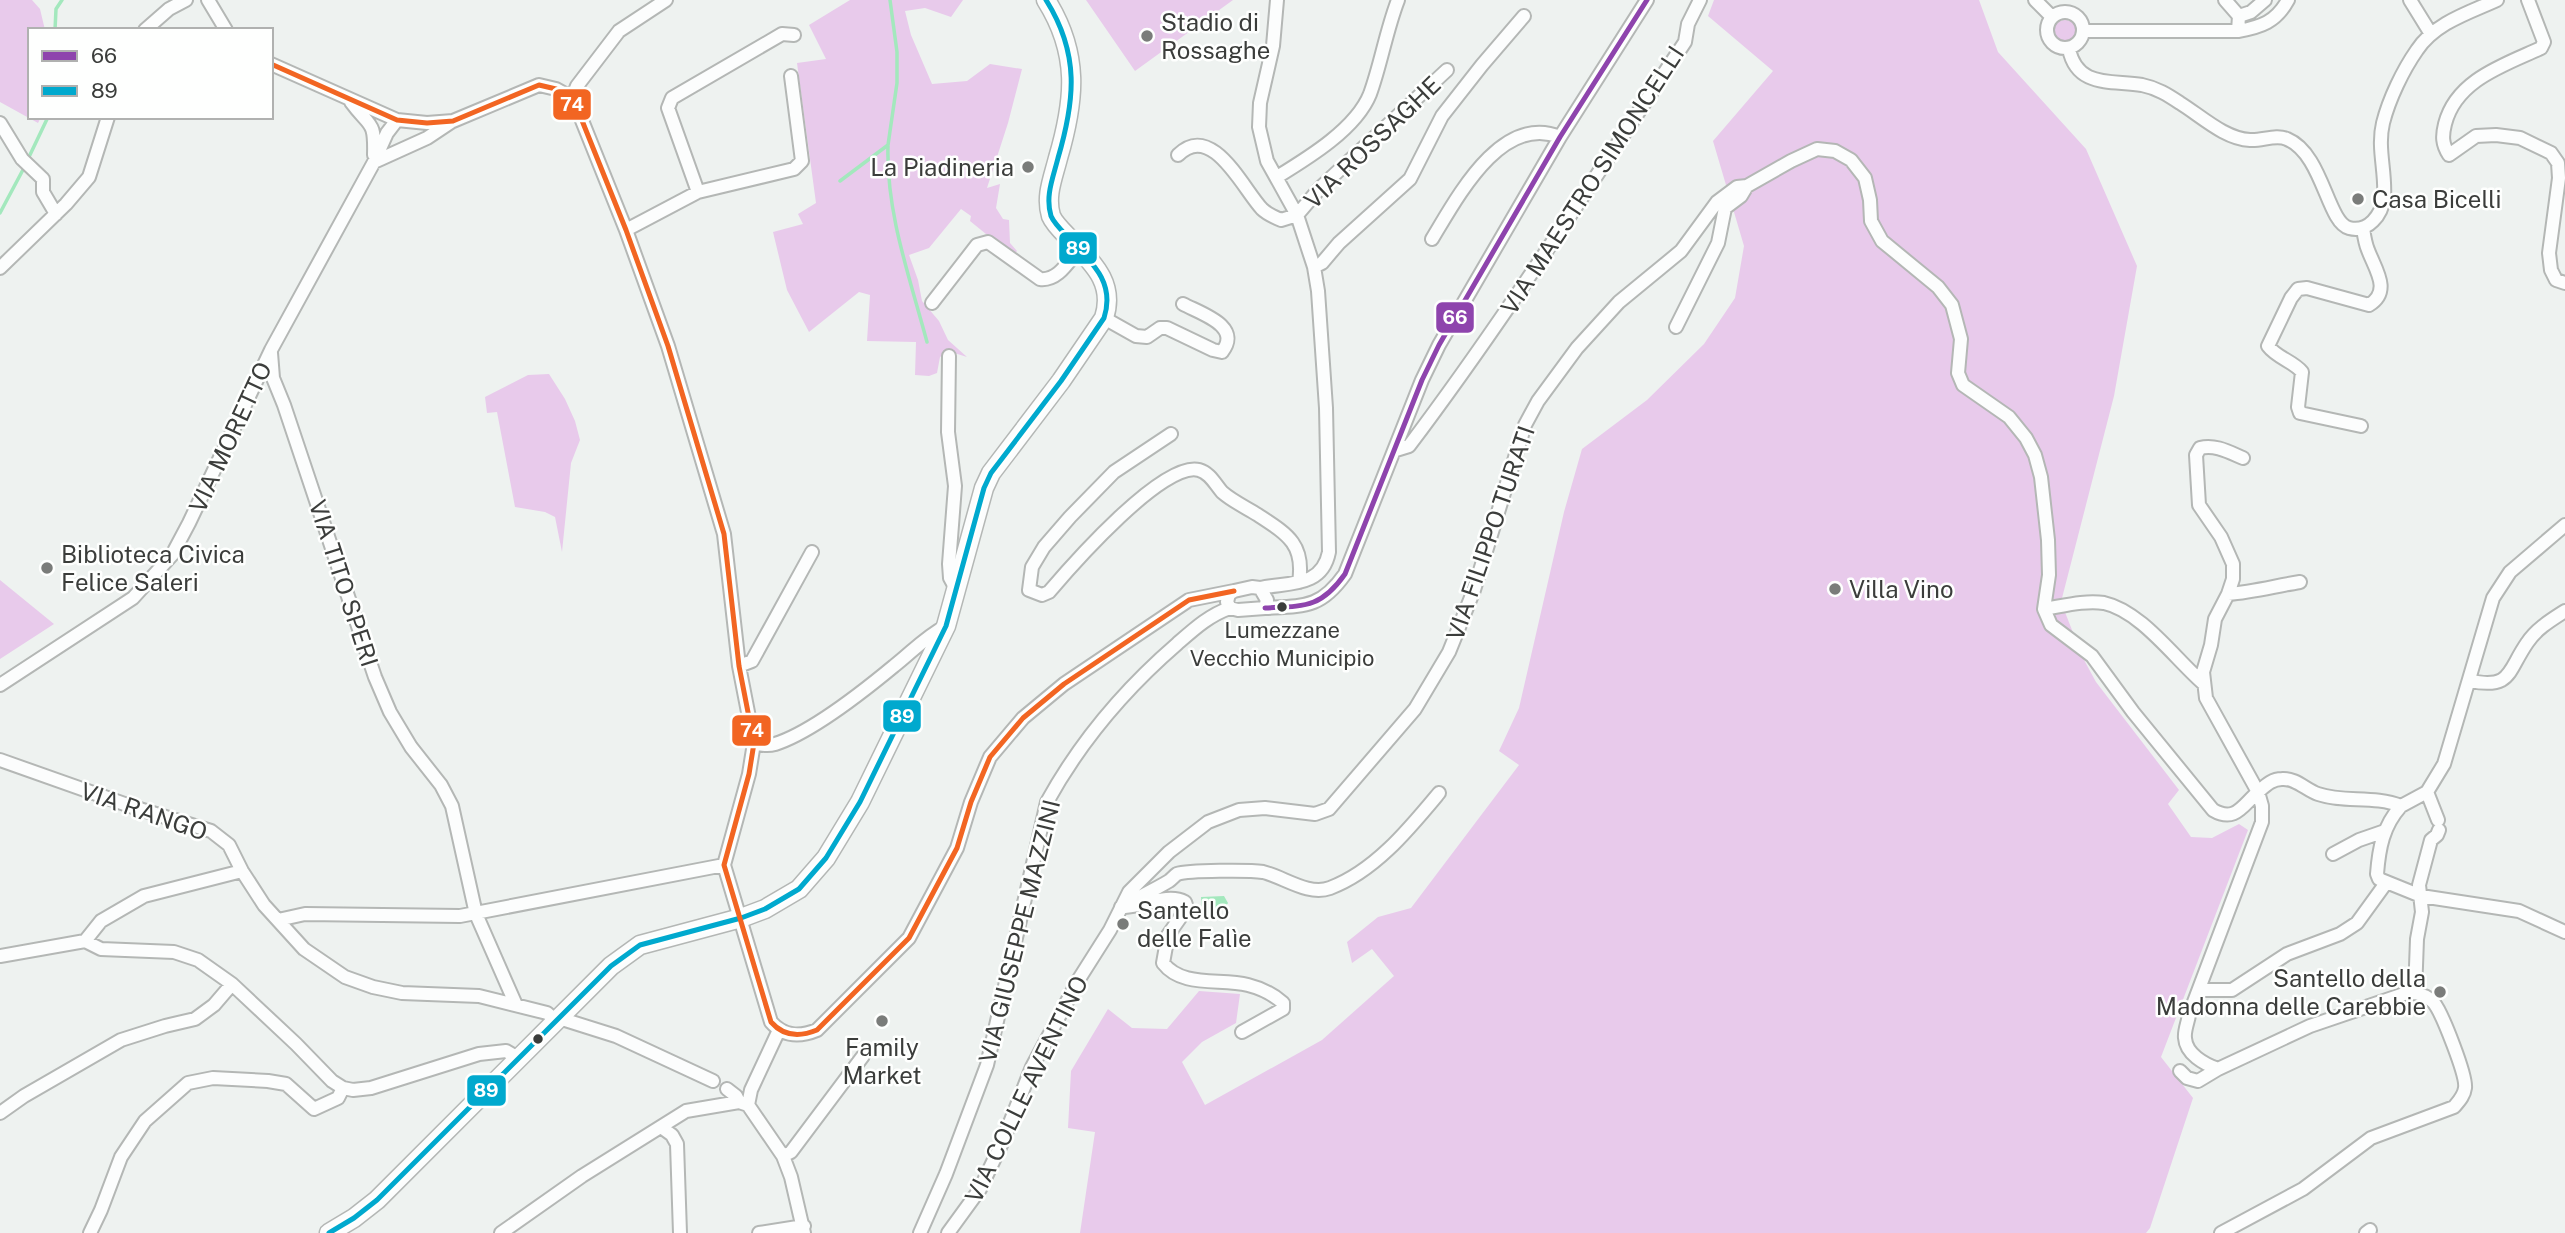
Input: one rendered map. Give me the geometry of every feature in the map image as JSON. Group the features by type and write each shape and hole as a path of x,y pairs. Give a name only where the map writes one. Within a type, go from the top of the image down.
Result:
{"main road":[{"path":"329,1233 377,1200 611,966 640,945 741,918 765,909 799,889 826,858 860,802 946,626 984,488 991,474 1061,381 1104,318 1108,306 1104,279 1052,219 1048,200 1069,119 1073,82 1070,54 1059,21 1046,0"}],"street":[{"path":"148,26 169,9 187,0"},
{"path":"208,0 225,28"},
{"path":"571,101 578,86 619,31 666,0"},
{"name":"VIA ROSSAGHE","path":"1277,0 1273,46 1258,118 1267,161 1297,215 1314,267 1326,408 1329,552 1318,575 1299,582"},
{"path":"1277,177 1300,163 1349,125 1361,111 1370,95 1398,0"},
{"name":"VIA GIUSEPPE MAZZINI","path":"920,1233 946,1174 987,1065 1047,802 1067,765 1148,669 1230,600 1264,598 1316,603 1335,589 1345,574 1422,380 1439,345 1560,136 1647,0"},
{"name":"VIA MAESTRO SIMONCELLI","path":"1396,450 1409,446 1468,368 1685,42 1688,24 1700,0"},
{"path":"2035,0 2052,17"},
{"path":"2225,0 2239,16 2238,31"},
{"path":"2239,16 2251,12 2265,0"},
{"path":"2084,30 2238,31 2262,27 2274,19 2288,0"},
{"path":"2410,0 2431,34"},
{"path":"2069,48 2072,60 2084,75 2096,80 2144,85 2163,92 2236,138 2286,138 2303,149 2315,164 2339,221 2347,228 2363,228 2374,221 2384,197 2380,151 2383,123 2397,87 2416,51 2431,34 2444,25 2497,0"},
{"path":"2528,0 2544,41 2541,48 2484,75 2468,86 2453,104 2445,120 2442,135 2444,148 2449,155 2476,136 2496,135 2520,138 2551,153 2558,163 2559,178 2549,253 2556,280 2565,283"},
{"path":"2063,12 2075,15 2083,24 2084,30 2080,42 2069,48 2057,47 2049,39 2047,27 2052,17 2063,12"},
{"path":"1314,267 1410,179 1443,116 1524,16"},
{"path":"698,192 668,108 672,99 782,34 794,36"},
{"path":"273,65 397,120 427,123 453,121"},
{"name":"VIA ROSSAGHE","path":"1297,215 1320,188 1447,70"},
{"path":"626,230 698,192 794,169 803,161 791,76"},
{"path":"374,162 426,138 453,121 533,85 546,85 556,89 571,101 581,118 626,230 668,346 724,534 739,666 754,743 749,774 724,865 771,1022 779,1030 802,1036 817,1030 909,938 957,848 971,802 990,757 1023,718 1064,684 1189,600 1212,596 1230,600"},
{"path":"349,99 358,111 370,120 374,132 374,162"},
{"path":"0,268 56,214 89,177 107,119"},
{"path":"271,349 374,162 394,136 397,120"},
{"path":"0,122 22,159 43,179 43,192 56,214"},
{"path":"1432,239 1465,185 1495,152 1514,138 1530,133 1546,131 1560,136"},
{"path":"1178,155 1186,147 1198,145 1214,150 1232,169 1263,211 1281,220 1297,215"},
{"name":"VIA FILIPPO TURATI","path":"1121,907 1129,892 1170,852 1208,822 1239,810 1265,808 1315,814 1329,808 1357,779 1415,709 1450,652 1475,590 1525,425 1538,401 1577,348 1619,302 1681,251 1717,202 1737,187 1747,186 1817,149 1835,151 1851,160 1865,178 1871,221 1882,242 1938,287 1952,305 1961,339 1958,373 1963,385 2009,417 2026,438 2035,455 2041,477 2050,563 2044,609"},
{"name":"VIA FILIPPO TURATI","path":"1676,327 1718,243 1725,208 1741,196 1747,186"},
{"path":"2361,426 2300,413 2298,407 2302,372 2274,354 2268,346 2298,289 2307,288 2369,305 2376,300 2382,291 2381,280 2367,247 2363,228"},
{"path":"932,303 977,245 982,243 988,242 1040,279 1049,280 1056,276 1079,249"},
{"path":"1104,318 1136,336 1147,337 1160,328 1167,328 1222,352 1227,345 1229,334 1224,326 1183,304"},
{"name":"VIA MORETTO","path":"0,685 133,598 172,555 271,349"},
{"name":"VIA TITO SPERI","path":"271,349 273,377 375,677 397,724 411,747 441,785 452,806 476,914 516,1004"},
{"path":"950,356 948,432 955,486 949,564 950,579 956,589"},
{"path":"1171,434 1114,472 1070,517 1044,548 1032,568 1030,590 1042,595 1049,592 1094,542 1131,507 1176,473 1187,469 1204,471 1223,493 1287,536 1300,556 1299,582 1279,584 1264,598"},
{"path":"2218,1069 2204,1064 2190,1051 2185,1039 2189,1015 2262,822 2262,806 2258,792 2206,698 2203,672 2215,619 2233,579 2233,564 2221,537 2199,505 2196,455 2200,448 2208,446 2243,458"},
{"path":"2565,525 2510,572 2493,598 2444,764 2427,792 2401,806 2389,818 2379,844 2377,874 2379,879 2386,883 2421,895 2462,904 2505,908 2565,932"},
{"path":"739,666 752,661 812,552"},
{"path":"2228,594 2257,592 2300,582"},
{"name":"VIA GIUSEPPE MAZZINI","path":"1230,600 1233,610 1264,598"},
{"path":"2204,684 2135,618 2118,607 2101,603 2079,603 2044,609 2051,625 2092,656 2175,764 2213,810 2223,816 2232,816 2269,781 2283,778 2318,794 2387,800 2401,806"},
{"path":"2470,681 2496,683 2506,678 2527,643 2541,627 2565,611"},
{"path":"754,743 766,746 775,744 811,727 896,666 928,635 946,626"},
{"path":"911,651 933,654"},
{"path":"896,666 909,664 917,669 920,679"},
{"name":"VIA RANGO","path":"0,760 146,812 211,831 229,845 264,905 304,949 345,976 373,988 402,993 479,996 516,1004 547,1013 557,1020 617,1036 713,1081"},
{"path":"2415,993 2421,895 2419,884 2431,840 2437,835 2439,825 2427,792"},
{"name":"VIA COLLE AVENTINO","path":"948,1233 981,1189 1032,1067 1121,907 1178,874 1245,870 1312,888 1328,889 1381,856 1439,793"},
{"path":"2333,854 2359,840 2385,831"},
{"path":"278,919 305,914 460,916 724,865"},
{"path":"85,941 101,921 144,896 242,871"},
{"path":"2201,989 2232,990 2287,954 2340,934 2357,923 2386,883"},
{"path":"1121,907 1178,898 1185,902 1187,908 1168,935 1163,953 1163,963 1167,969 1186,978 1249,985 1283,1003 1283,1009 1242,1031"},
{"path":"0,956 85,941 101,949 174,953 198,960 232,984 332,1081 343,1088 371,1088 479,1054 506,1051 518,1058"},
{"path":"0,1113 24,1096 121,1040 195,1019 214,1005 232,984"},
{"path":"2180,1071 2187,1078 2198,1081 2310,1026 2404,994 2415,993 2428,997 2436,1005 2466,1084 2462,1097 2454,1107 2371,1138 2303,1189 2221,1233"},
{"path":"743,1104 779,1030"},
{"path":"783,1156 791,1152 863,1056"},
{"path":"90,1233 121,1157 145,1121 188,1083 213,1078 268,1080 286,1084 314,1109 338,1098 343,1088"},
{"path":"727,1090 743,1104 783,1156 792,1177 804,1230 759,1233"},
{"path":"501,1233 582,1176 686,1111 743,1104"},
{"path":"661,1127 672,1135 677,1144 680,1233"}],"shaded area":[{"path":"0,0 32,0 40,9 45,28 28,28 28,117 0,102"},
{"path":"850,0 963,0 951,17 925,8 905,11 911,35 932,84 967,81 990,64 1022,69 987,188 1000,184 996,208 1003,219 1009,220 1010,243 1017,251 1013,256 970,221 971,216 961,209 929,248 909,255 922,301 939,321 948,340 967,357 948,351 940,357 937,373 929,376 915,375 916,342 867,341 870,295 859,292 809,332 787,290 773,232 803,224 798,214 816,203 797,63 826,59 809,25"},
{"name":"Stadio di Rossaghe","path":"1086,0 1233,0 1135,71"},
{"path":"1714,0 1979,0 1998,52 2086,149 2137,266 2114,396 2061,602 2083,658 2096,682 2179,790 2168,804 2191,837 2212,838 2239,824 2248,830 2161,1057 2193,1098 2150,1228 2146,1233 1080,1233 1095,1132 1068,1128 1071,1071 1108,1009 1132,1028 1167,1029 1199,991 1240,994 1236,1023 1202,1042 1182,1062 1205,1105 1322,1040 1394,976 1372,949 1352,963 1347,942 1378,917 1411,908 1519,765 1499,751 1519,708 1564,512 1582,449 1647,400 1704,344 1735,298 1744,246 1713,141 1773,71 1708,16"},
{"path":"2065,20 2073,23 2076,31 2073,39 2065,42 2057,39 2054,31 2057,23"},
{"path":"549,374 565,399 580,440 571,463 562,552 555,517 545,512 515,507 497,412 487,413 485,397 528,375"},
{"path":"0,580 54,624 0,659"},
{"path":"1224,896 1228,903 1224,909 1210,912 1208,915 1202,913 1201,897"}],"waterway":[{"path":"55,28 56,9 62,0"},
{"path":"840,181 888,145 897,83 897,52 890,0"},
{"path":"28,159 47,119"},
{"path":"888,146 888,171 895,221 927,342"},
{"path":"0,213 25,166"}],"transit line":[{"name":"89","path":"329,1233 377,1200 611,966 640,945 741,918 765,909 799,889 826,858 860,802 946,626 984,488 991,473 1061,381 1104,318 1107,305 1104,282 1092,263 1056,224 1049,209 1050,187 1068,116 1071,78 1065,39 1046,0"},
{"name":"66","path":"1265,608 1311,603 1328,593 1345,574 1422,380 1439,345 1560,137 1647,0"},
{"name":"74","path":"273,65 397,120 427,123 453,121 539,85 565,94 581,118 626,230 668,346 724,534 739,666 754,743 749,774 724,865 771,1022 781,1031 804,1034 817,1030 909,938 957,848 971,802 990,757 1023,718 1064,684 1189,600 1234,591"}],"place":[{"name":"Stadio di Rossaghe","path":"1147,36"},
{"name":"La Piadineria","path":"1028,167"},
{"name":"Casa Bicelli","path":"2358,199"},
{"name":"Biblioteca Civica Felice Saleri","path":"47,568"},
{"name":"Villa Vino","path":"1835,589"},
{"name":"Lumezzane Vecchio Municipio","path":"1282,607"},
{"name":"Santello delle Falìe","path":"1123,924"},
{"name":"Santello della Madonna delle Carebbie","path":"2440,992"},
{"name":"Family Market","path":"882,1021"}]}
